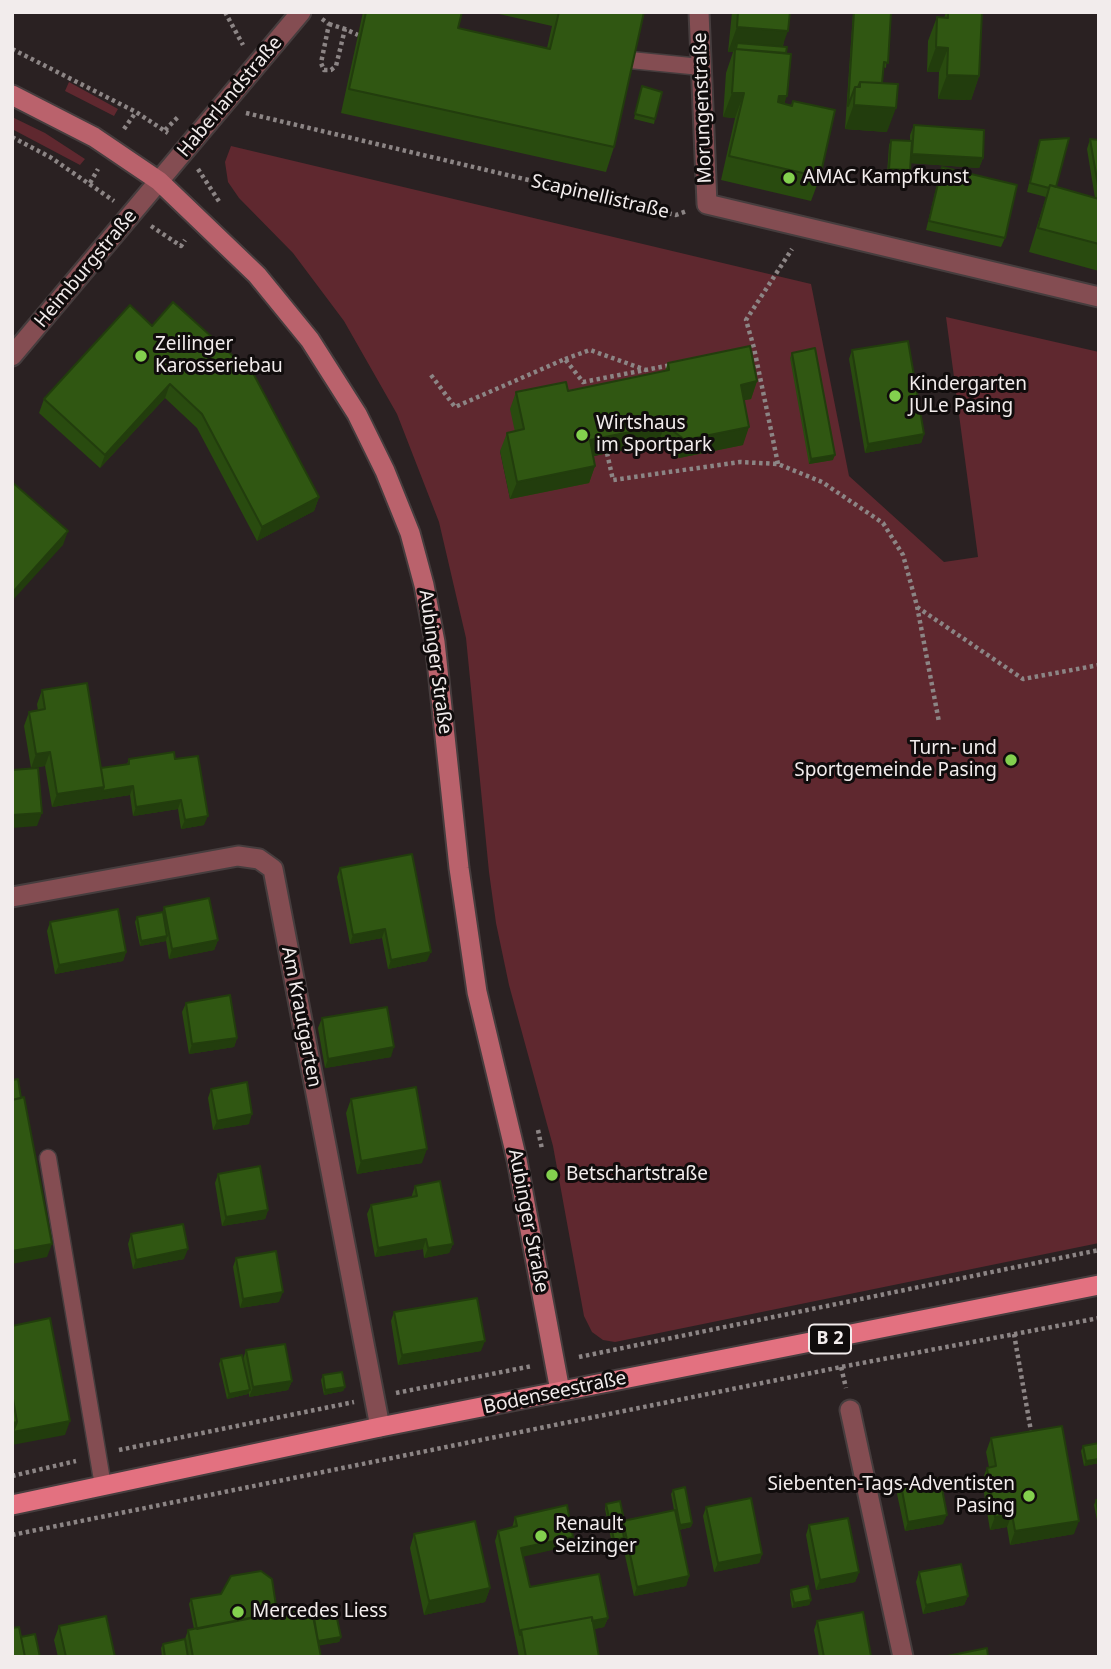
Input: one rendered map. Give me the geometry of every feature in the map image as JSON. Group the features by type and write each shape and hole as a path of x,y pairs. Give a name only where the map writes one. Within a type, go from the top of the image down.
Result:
{"main road":[{"name":"Aubinger Straße","path":"12,95 94,137 159,181 257,275 310,340 358,414 385,471 410,533 435,642 459,868 477,992 517,1160 560,1391"},
{"name":"Bodenseestraße","path":"12,1505 380,1427 1099,1285"}],"street":[{"name":"Haberlandstraße","path":"159,181 301,12"},
{"name":"Morungenstraße","path":"699,12 707,204"},
{"name":"Heimburgstraße","path":"12,356 159,181"},
{"path":"707,204 1099,297"},
{"name":"Am Krautgarten","path":"12,897 238,856 259,859 273,869 380,1427"},
{"path":"850,1410 903,1657"}],"lane":[{"path":"630,60 701,67"},
{"path":"48,1158 103,1486"}],"path":[{"path":"225,12 255,68"},
{"path":"320,18 358,35"},
{"path":"329,24 321,63 324,69 331,70 336,66 345,29"},
{"path":"12,49 165,130"},
{"name":"Scapinellistraße","path":"223,106 676,215 707,204"},
{"path":"12,137 50,157 111,199"},
{"path":"779,464 746,320 806,228"},
{"path":"741,351 754,348"},
{"path":"431,375 455,407 590,350 646,370"},
{"path":"565,359 583,382 673,364"},
{"path":"595,380 597,390"},
{"path":"607,453 613,480 740,462 779,464 822,481 884,523 903,555 917,606 939,722"},
{"path":"917,606 1023,679 1099,665"},
{"path":"593,1354 1099,1251"},
{"name":"Bodenseestraße","path":"12,1535 841,1367 1099,1318"},
{"path":"1014,1334 1033,1444"},
{"path":"12,1476 97,1455 524,1368"}],"shaded area":[{"path":"69,82 118,109 114,116 65,91"},
{"path":"12,117 45,133 85,159 80,165 12,129"},
{"name":"Turn- und Sportgemeinde Pasing","path":"231,146 811,284 849,476 944,562 978,557 946,317 1099,352 1099,1243 615,1342 603,1340 592,1332 584,1316 553,1146 509,985 496,923 466,638 439,522 397,414 344,321 293,253 239,198 228,182 225,162","holes":["735,402 658,443 584,458 510,499 500,451"]}],"building":[{"path":"366,12 462,12 458,28 550,49 559,12 644,12 614,147 349,89"},
{"path":"738,12 790,12 788,31 737,27"},
{"path":"854,12 891,12 888,63 884,62 882,83 860,82 858,87 855,87 848,106"},
{"path":"948,12 982,12 979,76 947,75 948,48 936,47 937,17 948,18"},
{"path":"737,43 787,47 786,53 736,49"},
{"path":"735,49 791,54 787,96 779,96 778,102 792,106 793,101 835,110 820,177 729,156 744,93 732,93"},
{"path":"860,82 898,84 896,108 854,105 855,87 860,87"},
{"path":"642,86 662,92 655,119 635,114"},
{"path":"914,125 984,130 983,158 912,154"},
{"path":"1069,138 1056,187 1030,183 1040,140"},
{"path":"1090,139 1099,140 1099,191"},
{"path":"891,140 912,141 910,170 889,169"},
{"path":"942,167 1017,185 1005,238 929,221"},
{"path":"1050,185 1099,199 1099,244 1038,228"},
{"path":"173,302 254,375 319,497 262,527 202,414 170,384 105,455 44,399 130,305 152,326"},
{"path":"908,341 924,434 868,444 852,350"},
{"path":"750,346 757,381 741,385 749,427 685,440 665,425 590,440 595,466 517,482 507,433 524,429 516,392 566,382 568,391 669,370 668,363"},
{"path":"815,348 835,455 811,459 792,353"},
{"path":"12,482 68,531 12,593"},
{"path":"87,683 104,787 57,794 50,752 36,754 29,712 45,709 42,690"},
{"path":"174,752 175,759 198,756 208,816 185,820 181,800 136,807 133,786 102,791 104,787 101,768 129,764 129,759"},
{"path":"38,768 42,813 12,815 12,770"},
{"path":"412,854 431,952 391,960 385,929 353,935 340,868"},
{"path":"209,898 218,940 172,949 164,907"},
{"path":"118,909 126,952 59,965 50,922"},
{"path":"163,912 167,936 141,941 137,917"},
{"path":"230,995 237,1038 192,1044 186,1003"},
{"path":"387,1007 394,1047 328,1059 322,1018"},
{"path":"18,1079 21,1098 12,1100 12,1080"},
{"path":"247,1082 252,1114 217,1121 211,1089"},
{"path":"416,1087 427,1149 361,1161 351,1099"},
{"path":"24,1097 52,1244 12,1251 12,1100"},
{"path":"260,1166 268,1210 226,1217 218,1174"},
{"path":"440,1181 453,1244 428,1248 426,1239 378,1248 371,1205 417,1196 415,1186"},
{"path":"183,1224 188,1249 136,1260 131,1234"},
{"path":"276,1251 283,1292 243,1299 236,1258"},
{"path":"477,1298 485,1341 402,1355 394,1312"},
{"path":"50,1318 70,1421 13,1432 17,1422 12,1393 12,1326"},
{"path":"285,1344 292,1381 253,1387 246,1350"},
{"path":"242,1355 250,1390 229,1394 221,1359"},
{"path":"342,1372 345,1387 325,1390 323,1375"},
{"path":"12,1393 17,1422 12,1423"},
{"path":"1062,1426 1079,1521 1015,1531 1012,1514 995,1517 987,1468 996,1466 991,1438"},
{"path":"1099,1443 1099,1459 1086,1461 1083,1446"},
{"path":"940,1478 947,1515 908,1522 901,1485"},
{"path":"685,1487 692,1523 680,1525 673,1490"},
{"path":"751,1498 762,1554 718,1563 706,1507"},
{"path":"620,1501 624,1538 614,1540 606,1504"},
{"path":"567,1505 573,1537 521,1548 530,1587 599,1574 608,1618 592,1621 592,1617 521,1630 520,1635 498,1531 517,1526 515,1517"},
{"path":"675,1510 689,1576 637,1587 623,1521"},
{"path":"848,1518 859,1572 820,1580 809,1525"},
{"path":"475,1521 490,1588 429,1601 414,1534"},
{"path":"961,1564 968,1596 926,1605 919,1572"},
{"path":"261,1571 272,1579 277,1612 302,1608 197,1629 191,1599 221,1594 231,1576"},
{"path":"808,1586 811,1600 794,1603 791,1590"},
{"path":"311,1606 321,1657 193,1657 188,1630"},
{"path":"863,1612 871,1656 824,1657 817,1621"},
{"path":"336,1614 341,1637 318,1641 314,1618"},
{"path":"106,1616 115,1657 66,1657 59,1626"},
{"path":"592,1617 599,1657 526,1657 521,1630"},
{"path":"19,1627 25,1657 12,1657 12,1628"},
{"path":"35,1634 40,1657 25,1657 21,1637"},
{"path":"185,1639 188,1657 165,1657 163,1644"},
{"path":"987,1648 988,1657 942,1657"}],"place":[{"name":"AMAC Kampfkunst","path":"789,178"},
{"name":"Zeilinger Karosseriebau","path":"141,356"},
{"name":"Kindergarten JULe Pasing","path":"895,396"},
{"name":"Wirtshaus im Sportpark","path":"582,435"},
{"name":"Turn- und Sportgemeinde Pasing","path":"1011,760"},
{"name":"Betschartstraße","path":"552,1175"},
{"name":"Siebenten-Tags-Adventisten Pasing","path":"1029,1496"},
{"name":"Renault Seizinger","path":"541,1536"},
{"name":"Mercedes Liess","path":"238,1612"}]}
